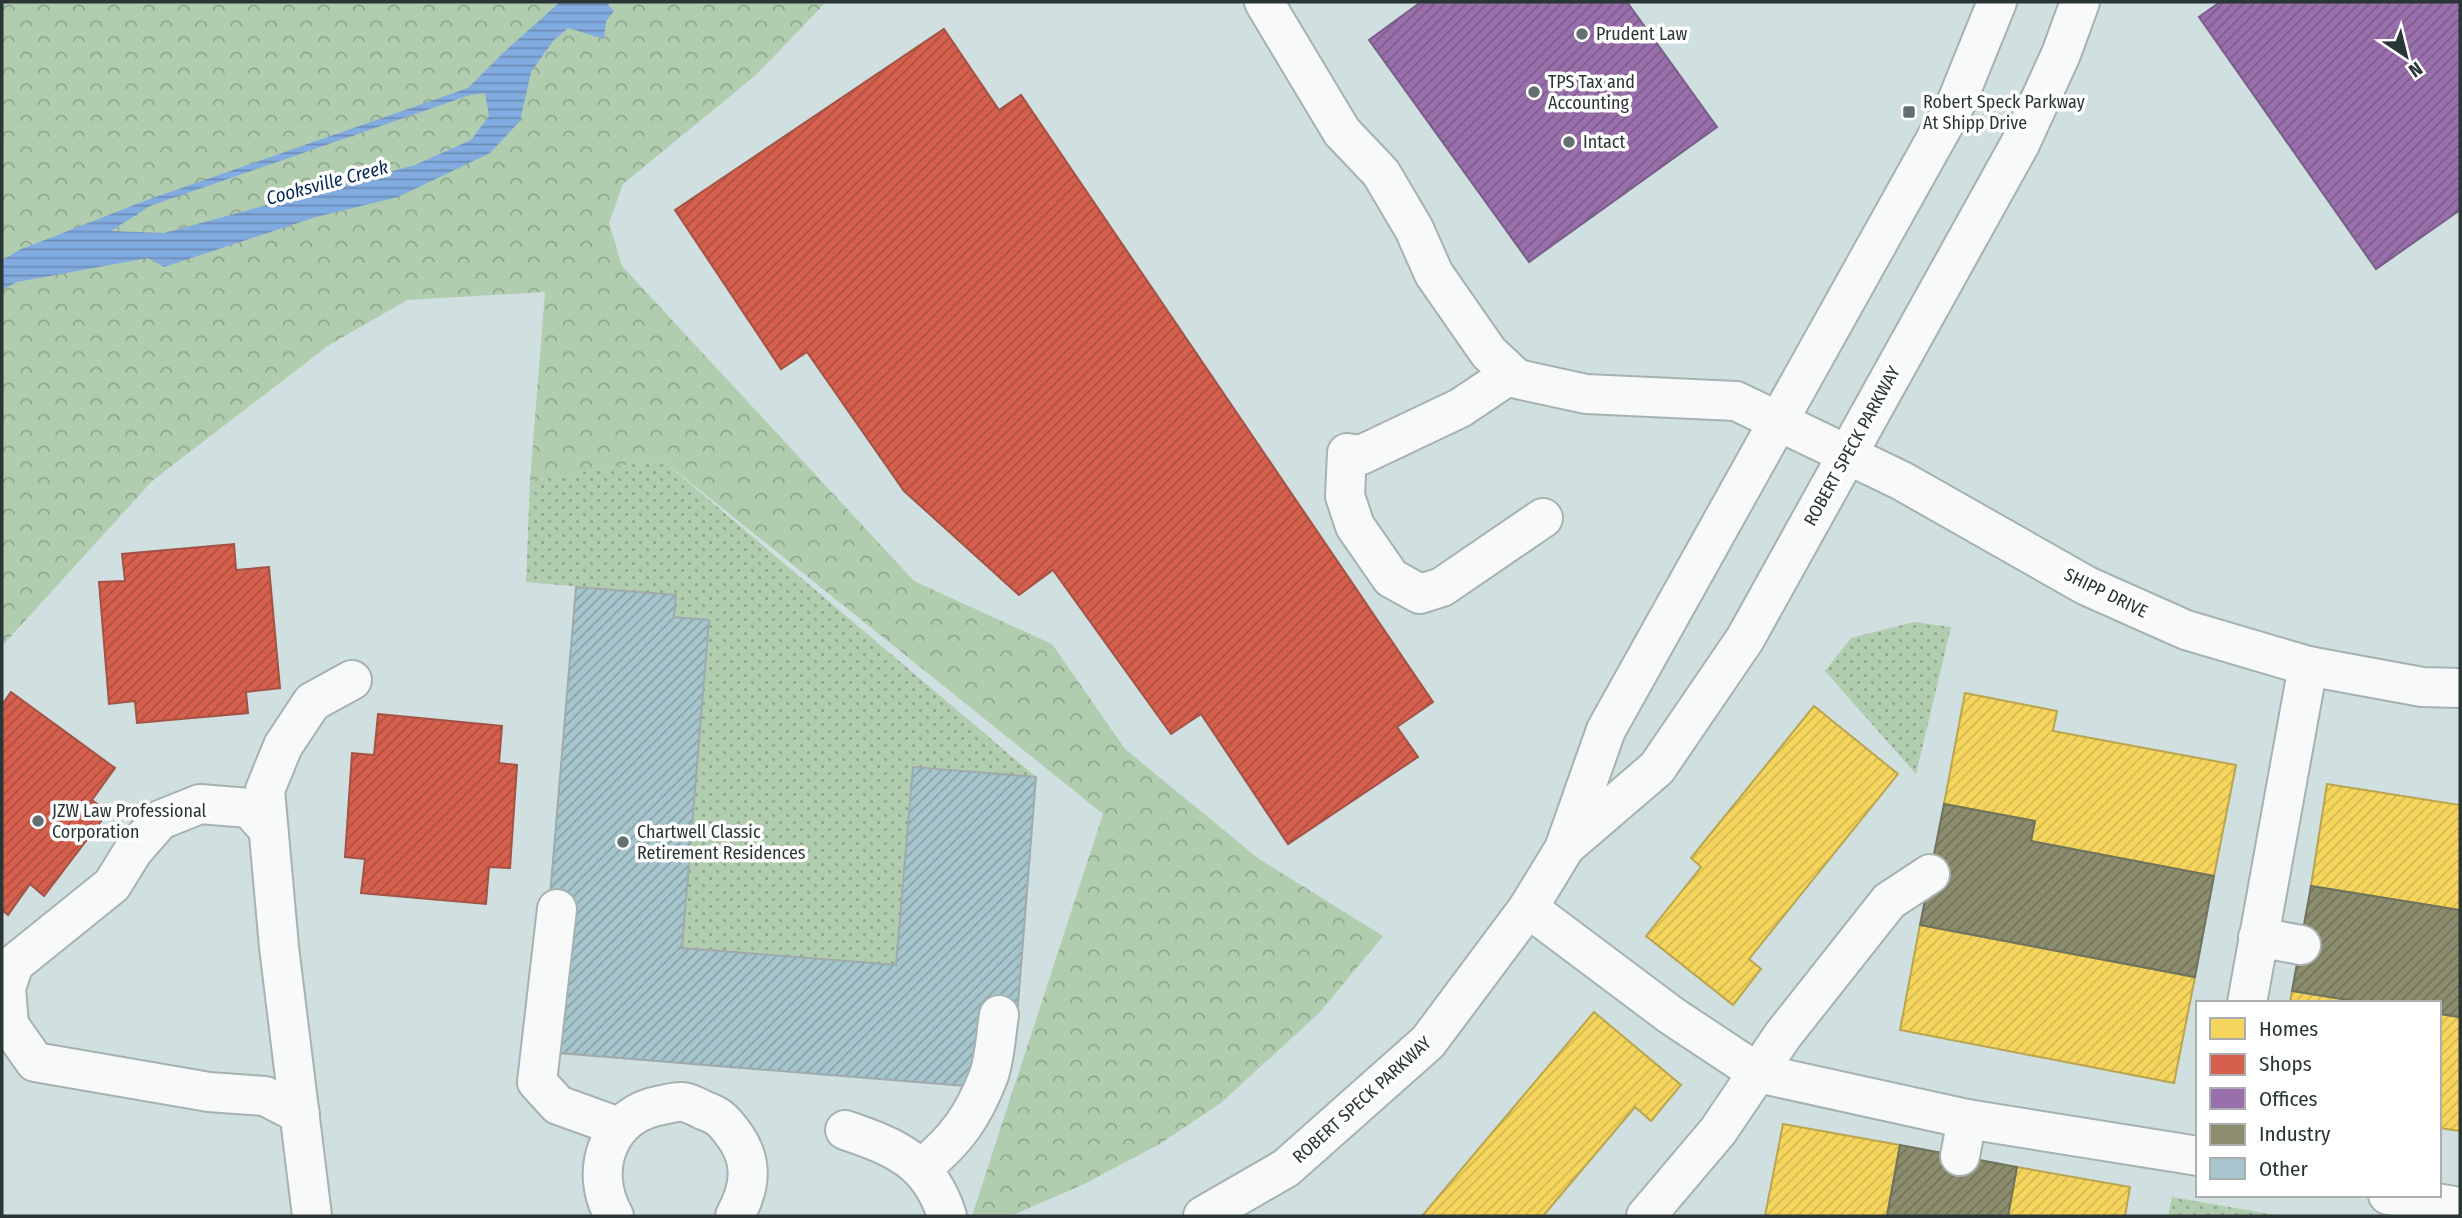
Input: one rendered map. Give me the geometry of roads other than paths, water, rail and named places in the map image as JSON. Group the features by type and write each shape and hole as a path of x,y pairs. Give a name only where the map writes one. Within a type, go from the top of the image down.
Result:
{"street":[{"path":"1264,2 1342,132 1381,173 1414,229 1434,274 1489,353 1504,367 1499,382 1460,408 1361,455 1347,453 1345,496 1354,526 1391,578 1420,594 1442,587 1543,518"},
{"name":"ROBERT SPECK PARKWAY","path":"1203,1216 1286,1168 1428,1042 1528,908 1563,849 1606,730 1957,101 1997,2"},
{"name":"ROBERT SPECK PARKWAY","path":"1563,849 1657,768 1745,639 2020,144 2061,54 2080,2"},
{"name":"SHIPP DRIVE","path":"1504,367 1517,379 1586,394 1737,401 1902,481 2087,586 2186,630 2308,666 2422,687 2460,688"},
{"path":"2247,1001 2308,666"},
{"path":"312,1216 265,790 283,746 312,702 352,680"},
{"path":"268,830 249,808 200,804 160,820 132,851 112,885 14,964 6,988 9,1025 35,1062 209,1092 265,1096 300,1114"},
{"path":"1646,1216 1718,1131 1783,1035 1889,901 1930,874"},
{"path":"1528,908 1672,1016 1758,1073 1967,1119 2196,1156"},
{"path":"557,909 537,1082 558,1105 619,1127"},
{"path":"2258,937 2301,945"},
{"path":"922,1168 946,1149 962,1130 990,1073 999,1015"},
{"path":"614,1216 607,1204 601,1179 605,1152 619,1127 645,1108 683,1102 719,1116 742,1146 749,1172 744,1199 735,1216"},
{"path":"1960,1156 1967,1119"},
{"path":"845,1130 886,1144 922,1168 942,1201 947,1216"},
{"path":"2400,1197 2460,1207"}],"water":[{"path":"560,2 611,2 608,5 614,11 606,21 604,39 568,28 553,41 531,72 520,121 490,153 398,197 316,217 164,267 148,258 17,282 2,290 2,261 19,250 147,200 468,88","holes":["485,93 489,116 471,140 415,165 164,233 111,231 150,206 470,95"]}],"place":[{"name":"Prudent Law","path":"1582,34"},
{"name":"TPS Tax and Accounting","path":"1534,92"},
{"name":"Robert Speck Parkway At Shipp Drive","path":"1909,112"},
{"name":"Intact","path":"1569,142"},
{"name":"JZW Law Professional Corporation","path":"38,821"},
{"name":"Chartwell Classic Retirement Residences","path":"623,842"}],"water label":[{"name":"Cooksville Creek","path":"327,182"}]}
